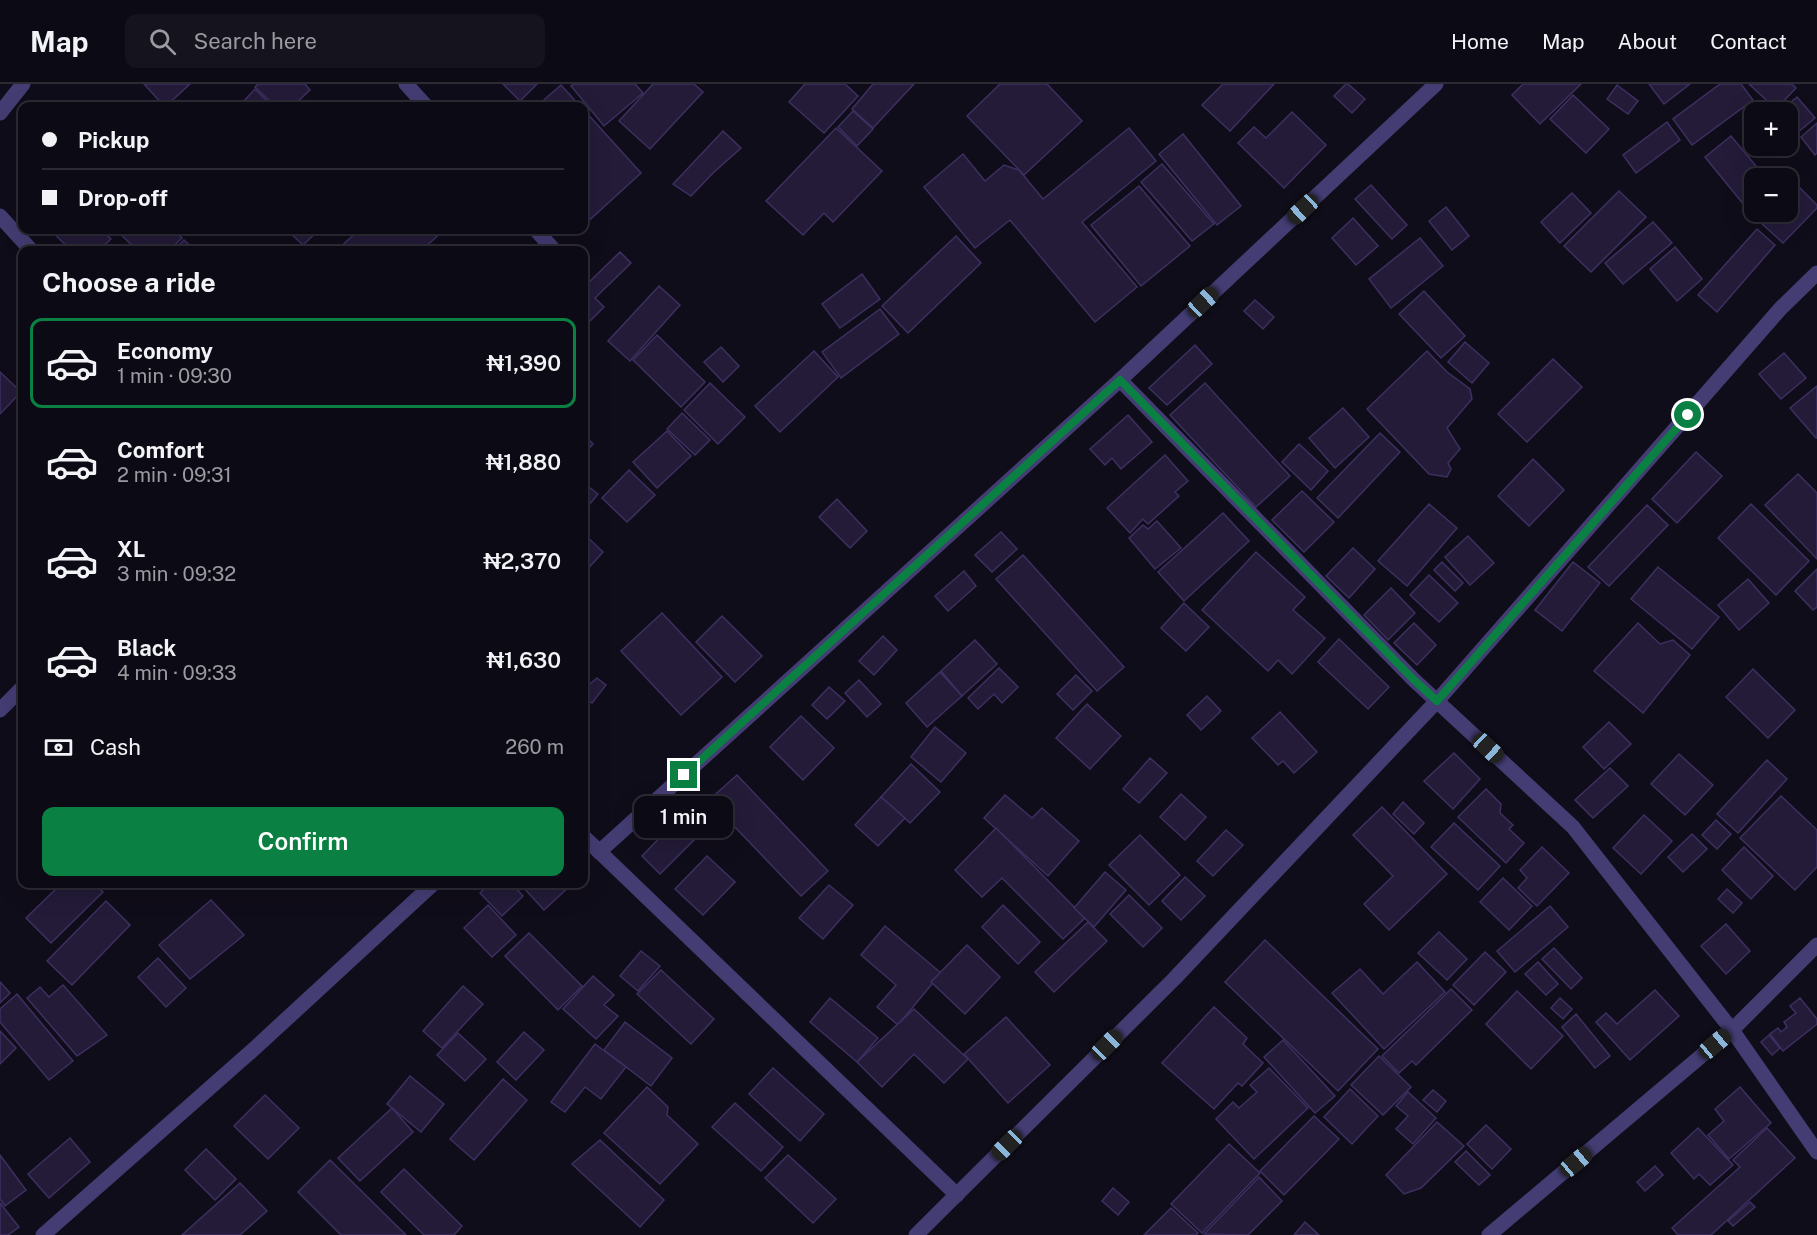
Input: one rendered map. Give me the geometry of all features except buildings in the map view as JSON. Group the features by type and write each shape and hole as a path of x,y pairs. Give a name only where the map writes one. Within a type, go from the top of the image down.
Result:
{"street":[{"path":"0,113 23,84"},
{"path":"406,84 422,102"},
{"path":"599,852 1120,380 1436,84"},
{"path":"0,216 27,246"},
{"path":"540,234 550,246"},
{"path":"916,1235 1174,979 1437,701 1781,308 1817,273"},
{"path":"1120,380 1414,680 1573,827 1732,1030 1817,1152"},
{"path":"0,710 18,692"},
{"path":"588,841 957,1195"},
{"path":"43,1235 255,1048 429,888"},
{"path":"1489,1235 1732,1030 1817,945"}],"route":[{"path":"684,775 1120,380 1437,701 1688,415"}]}
